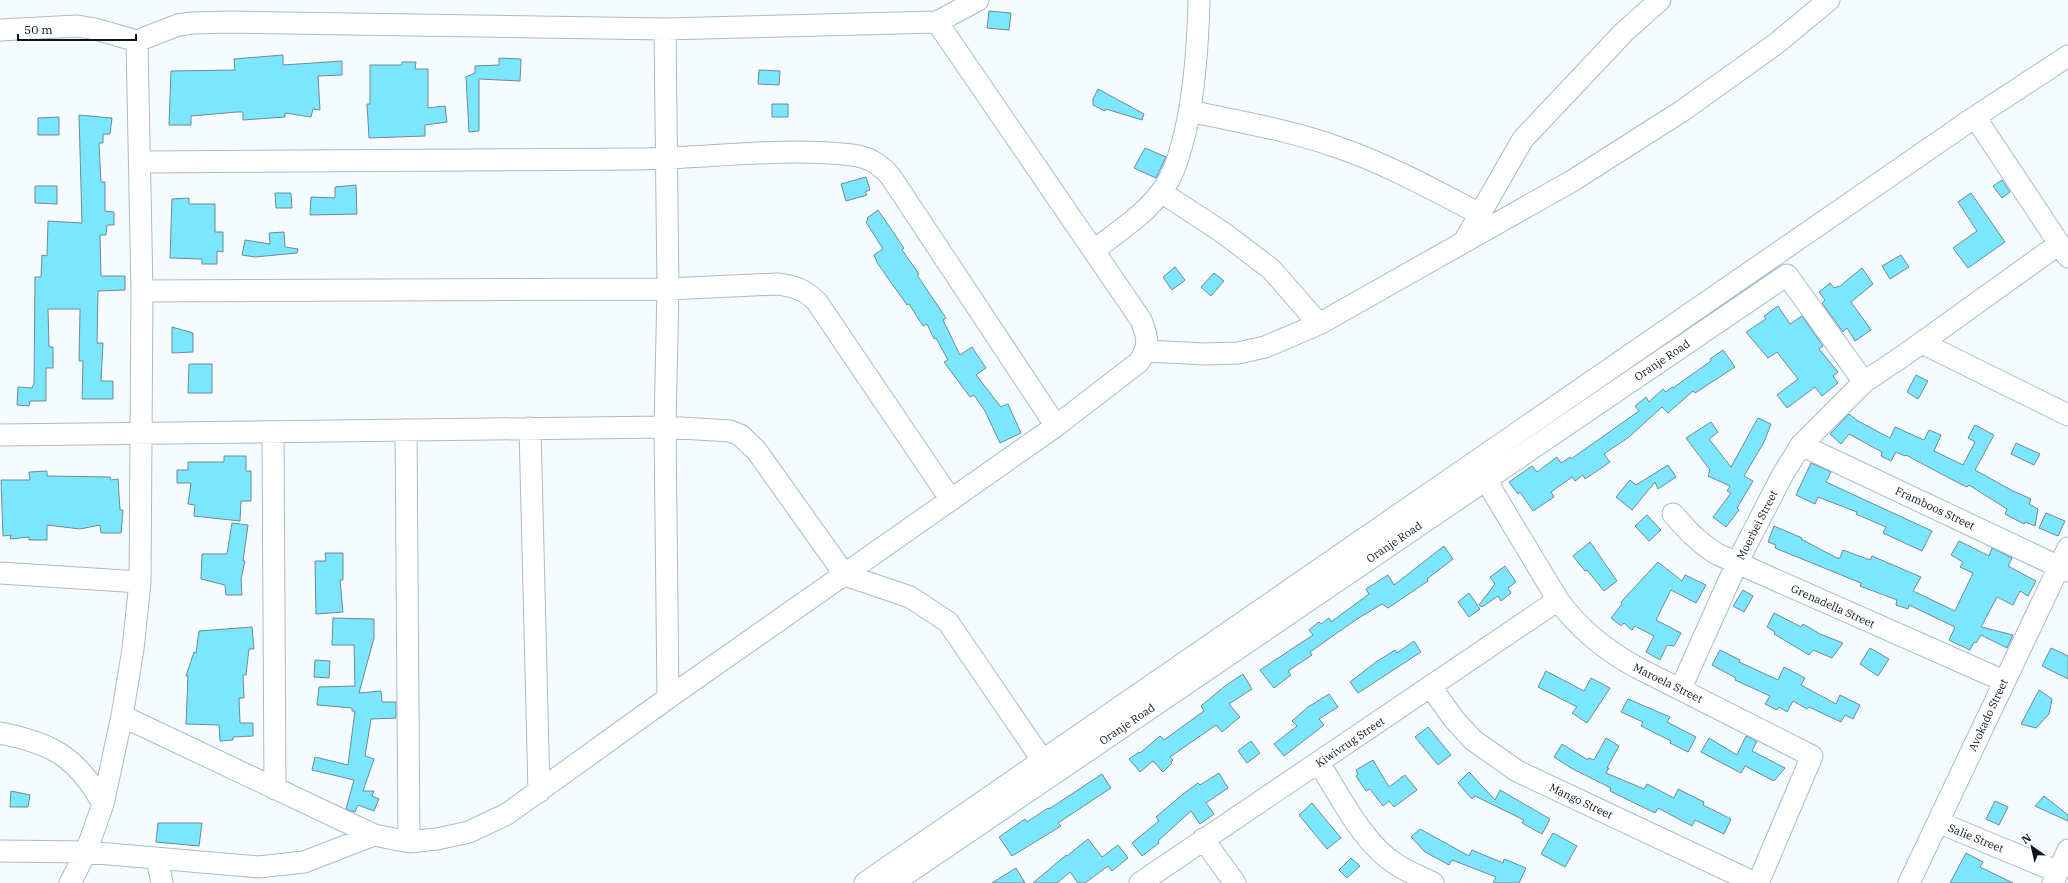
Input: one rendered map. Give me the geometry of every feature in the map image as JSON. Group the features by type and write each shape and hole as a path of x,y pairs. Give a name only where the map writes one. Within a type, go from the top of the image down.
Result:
{"street":[{"path":"0,30 77,26 95,29 137,41 165,29 185,24 230,22 665,29 937,22 978,0"},
{"path":"1094,250 1139,215 1161,192 1166,185 1179,157 1190,111 1198,47 1199,0"},
{"path":"1466,240 1522,139 1624,32 1660,0"},
{"path":"1146,351 1205,354 1238,353 1265,347 1319,324 1572,181 1682,111 1777,43 1829,0"},
{"path":"122,716 275,790 374,835 409,842 437,839 469,832 507,814 539,792 668,698 1056,426 1129,371 1139,362 1146,351 1147,339 1141,320 937,22"},
{"path":"665,29 668,289 665,427 668,698"},
{"path":"70,883 86,852 103,804 122,716 133,650 140,582 142,291 141,162 137,41"},
{"path":"865,883 1043,761 1480,472 1774,257 1975,117 2068,56"},
{"path":"1190,111 1286,132 1337,147 1419,182 1480,214"},
{"path":"1975,117 2064,250"},
{"path":"141,162 667,158 786,153 852,155 864,157 878,164 891,176 1056,426"},
{"path":"1161,192 1222,232 1271,269 1319,324"},
{"name":"Moerbei Street","path":"1681,688 1737,563 1783,474 1801,445 1864,382 2064,250"},
{"path":"1774,257 1864,382"},
{"name":"Oranje Road","path":"893,883 1480,472 1787,275"},
{"path":"142,291 668,289 777,284 794,287 810,295 822,309 951,500"},
{"path":"1922,343 2068,416"},
{"path":"0,435 665,427 730,431 740,435 756,450 845,575 910,597 948,622 1043,761"},
{"path":"530,428 539,792"},
{"path":"406,430 409,842"},
{"path":"273,432 275,790"},
{"name":"Framboos Street","path":"1801,445 2063,569"},
{"name":"Maroela Street","path":"1480,472 1558,600 1569,615 1589,635 1616,656 1812,756 1756,883"},
{"name":"Grenadella Street","path":"1673,514 1702,545 1737,563 2004,681"},
{"name":"Avokado Street","path":"1909,883 2004,681 2063,569 2068,548"},
{"path":"0,573 140,582"},
{"name":"Kiwivrug Street","path":"1140,883 1203,839 1320,763 1558,600"},
{"name":"Mango Street","path":"1432,687 1454,718 1473,740 1517,771 1756,883"},
{"path":"0,733 26,738 48,747 71,760 85,775 103,804"},
{"path":"1320,763 1360,827 1380,851 1396,865 1433,883"},
{"name":"Salie Street","path":"1938,822 2056,877"},
{"path":"0,851 86,852 258,867 304,862 374,835"},
{"path":"1203,839 1235,883"},
{"path":"2056,877 2068,850"},
{"path":"157,858 162,883"}],"building":[{"path":"989,11 1011,13 1009,30 987,28"},
{"path":"283,55 283,65 342,61 342,75 318,76 320,110 313,109 311,117 285,113 285,117 243,120 243,112 237,112 191,116 191,125 169,125 171,71 235,70 234,59"},
{"path":"499,58 521,59 520,81 479,79 479,131 469,132 466,77 475,73 475,66 499,65"},
{"path":"402,62 416,62 415,69 428,69 428,108 445,106 447,122 425,125 425,136 369,138 367,104 370,104 370,65 402,65"},
{"path":"759,70 780,71 779,85 758,84"},
{"path":"1098,89 1144,114 1142,120 1106,109 1105,111 1093,105 1093,99"},
{"path":"772,104 788,104 788,117 772,117"},
{"path":"79,115 112,118 110,134 103,134 103,143 99,143 101,182 105,182 105,211 114,212 114,225 107,225 106,235 100,235 101,276 125,276 125,290 98,291 97,343 103,343 101,381 113,381 113,399 82,399 83,361 79,361 80,309 48,309 49,347 53,347 53,368 46,368 46,401 30,401 29,406 17,405 18,387 32,388 34,383 35,277 41,277 42,255 47,256 48,221 82,223"},
{"path":"59,117 59,135 38,135 38,118"},
{"path":"1145,148 1166,157 1156,178 1134,168"},
{"path":"866,177 870,190 865,192 867,195 846,201 841,184"},
{"path":"2002,180 2010,192 2002,198 1993,186"},
{"path":"356,185 357,214 310,215 311,197 335,198 335,187"},
{"path":"35,186 57,186 57,204 35,203"},
{"path":"275,193 291,193 292,208 276,208"},
{"path":"1971,193 2005,242 1968,268 1953,248 1977,231 1958,202"},
{"path":"189,198 189,204 215,204 215,232 223,232 223,252 217,251 217,264 202,264 202,259 170,258 172,199"},
{"path":"878,210 904,248 902,250 919,274 917,275 946,318 943,320 960,355 972,347 986,368 976,375 1001,407 1008,404 1021,433 1000,443 985,411 974,395 970,397 944,362 948,360 936,338 934,339 927,324 923,326 909,304 907,305 878,264 874,255 883,249 866,222 868,220 867,218"},
{"path":"284,232 285,247 298,249 297,253 255,257 242,255 245,240 270,244 269,233"},
{"path":"1901,255 1909,267 1890,279 1882,266"},
{"path":"1175,267 1185,280 1172,290 1163,277"},
{"path":"1862,268 1873,284 1851,302 1871,330 1855,341 1847,328 1843,332 1822,303 1825,300 1819,292 1830,283 1834,288 1840,286"},
{"path":"1214,273 1224,281 1211,296 1201,287"},
{"path":"1778,306 1790,324 1802,316 1823,346 1819,349 1838,372 1833,376 1838,383 1822,396 1815,387 1787,408 1777,395 1798,379 1777,352 1768,358 1746,332 1766,319 1764,316"},
{"path":"172,327 193,333 193,352 172,353"},
{"path":"1723,350 1735,367 1695,393 1693,391 1668,413 1662,407 1629,437 1604,454 1610,462 1585,479 1583,475 1575,481 1572,477 1551,492 1554,497 1533,511 1520,492 1518,494 1509,482 1532,466 1537,472 1557,457 1561,463 1570,457 1571,459 1639,411 1635,406 1646,397 1649,402 1663,389 1666,392 1672,387 1673,388 1711,361 1710,359"},
{"path":"189,364 212,364 212,393 188,393"},
{"path":"1916,375 1928,381 1918,399 1907,392"},
{"path":"1849,414 1858,421 1890,438 1895,427 1924,440 1929,430 1941,435 1934,451 1963,465 1975,442 1968,438 1975,425 1994,435 1975,470 2031,499 2029,504 2038,509 2035,526 2025,522 2024,524 2005,514 2007,509 1969,485 1967,487 1906,455 1905,456 1896,452 1891,461 1881,456 1882,452 1849,434 1841,444 1830,434"},
{"path":"1758,418 1771,424 1764,442 1744,476 1753,481 1737,508 1739,510 1726,527 1713,517 1731,493 1727,491 1730,486 1708,476 1710,470 1686,438 1711,422 1718,432 1709,439 1731,467"},
{"path":"2016,443 2040,454 2034,465 2011,454"},
{"path":"224,456 246,456 246,471 251,471 251,501 241,501 240,521 194,516 195,505 188,504 191,483 177,483 177,470 188,470 188,462 224,462"},
{"path":"1811,463 1831,472 1826,482 1932,531 1922,551 1883,533 1886,527 1856,514 1857,512 1818,497 1815,504 1796,495"},
{"path":"1668,465 1676,477 1658,489 1655,482 1632,510 1616,497 1630,480 1636,485"},
{"path":"47,471 47,476 110,477 111,480 118,479 120,510 123,510 121,533 101,533 100,525 80,529 47,525 47,540 29,540 29,537 10,539 11,535 3,536 1,480 30,480 29,472"},
{"path":"2046,513 2065,521 2058,536 2039,528"},
{"path":"1647,515 1661,530 1649,541 1635,526"},
{"path":"232,523 248,525 243,561 245,561 241,579 242,595 226,595 225,585 201,579 202,554 227,554"},
{"path":"1774,526 1802,538 1801,539 1837,558 1840,558 1843,550 1870,560 1872,556 1921,577 1913,591 1955,611 1973,573 1960,567 1963,562 1951,555 1959,541 1989,556 1992,548 2012,558 2008,566 2036,581 2028,596 2020,591 2013,605 1997,597 1981,627 2013,635 2007,648 1981,635 1976,643 1974,642 1970,650 1949,640 1955,627 1909,605 1908,609 1896,605 1897,600 1860,586 1861,583 1775,548 1776,545 1768,542"},
{"path":"1590,542 1617,581 1604,591 1573,556"},
{"path":"1444,546 1453,559 1427,579 1428,581 1388,608 1382,604 1357,619 1310,652 1312,655 1288,671 1291,675 1274,688 1260,670 1313,635 1309,630 1319,622 1321,624 1329,618 1331,622 1369,594 1366,589 1388,575 1394,585"},
{"path":"325,553 343,553 343,580 340,580 343,612 316,614 315,561 326,561"},
{"path":"1658,562 1682,581 1685,575 1706,585 1696,603 1671,590 1656,620 1681,633 1674,646 1667,645 1660,660 1646,652 1654,636 1635,626 1632,630 1624,623 1621,626 1611,618 1622,604 1621,602"},
{"path":"1505,566 1516,582 1508,588 1511,593 1501,601 1498,596 1482,607 1479,605 1495,584 1490,577"},
{"path":"1743,590 1753,596 1744,612 1733,606"},
{"path":"1469,593 1480,609 1469,617 1458,602"},
{"path":"1774,613 1801,627 1803,624 1820,634 1843,643 1832,658 1813,650 1809,655 1774,634 1775,632 1767,627"},
{"path":"333,618 374,619 374,638 359,693 381,691 382,702 396,702 396,718 371,719 365,756 374,759 363,791 374,791 372,796 379,799 374,811 358,805 355,812 346,809 354,780 312,770 315,757 348,765 355,711 352,711 352,708 317,705 319,687 355,686 354,645 332,645"},
{"path":"252,627 254,649 249,649 246,675 243,675 244,698 239,698 240,723 253,723 253,736 233,737 233,740 220,741 219,725 186,724 188,676 186,676 194,652 196,653 199,631"},
{"path":"1414,641 1421,652 1358,693 1350,682 1376,662 1395,650 1397,653"},
{"path":"1870,648 1889,659 1878,676 1860,664"},
{"path":"2051,648 2068,656 2068,679 2042,666"},
{"path":"1720,650 1740,660 1739,662 1778,680 1784,667 1805,678 1801,685 1836,704 1840,695 1860,705 1853,719 1845,715 1841,722 1809,707 1807,709 1793,701 1787,712 1779,707 1777,710 1765,704 1770,696 1735,680 1736,678 1712,665"},
{"path":"315,660 330,661 329,678 314,677"},
{"path":"1546,671 1584,691 1591,678 1610,688 1587,723 1572,713 1577,707 1538,687"},
{"path":"1243,674 1252,689 1229,704 1240,717 1222,732 1216,725 1170,757 1173,760 1171,762 1172,763 1163,772 1153,761 1140,772 1129,759 1139,752 1140,753 1160,736 1164,740 1204,711 1201,706 1225,686"},
{"path":"2039,690 2052,699 2049,714 2036,728 2021,724"},
{"path":"1329,694 1338,707 1319,719 1324,725 1284,756 1274,744 1297,726 1292,721 1308,707"},
{"path":"1628,699 1670,717 1667,722 1696,737 1688,752 1670,743 1671,741 1641,726 1643,722 1621,712"},
{"path":"1428,727 1451,755 1438,765 1415,737"},
{"path":"1746,736 1757,741 1752,751 1785,768 1774,781 1745,766 1741,773 1701,752 1709,738 1737,755"},
{"path":"1606,738 1619,746 1607,768 1609,768 1606,773 1644,789 1647,784 1674,798 1678,789 1704,802 1703,805 1731,819 1724,834 1695,820 1692,826 1658,808 1655,813 1610,791 1611,788 1571,768 1554,757 1562,744 1588,760 1589,758 1594,760"},
{"path":"1251,741 1260,753 1247,763 1238,751"},
{"path":"1373,760 1389,787 1405,775 1417,790 1394,807 1389,801 1383,806 1370,789 1366,791 1356,776 1358,774 1356,770"},
{"path":"1469,772 1495,800 1500,790 1550,819 1542,834 1522,823 1524,820 1475,796 1472,799 1458,783"},
{"path":"1219,773 1228,788 1206,803 1214,814 1200,824 1191,811 1158,841 1159,843 1142,856 1132,843 1159,821 1156,817 1198,783 1200,785"},
{"path":"1102,774 1111,788 1058,823 1061,826 1012,856 999,837 1025,819 1027,822 1048,808 1049,809"},
{"path":"11,791 30,795 28,807 10,807"},
{"path":"2044,796 2068,815 2068,821 2035,806"},
{"path":"1995,801 2008,807 1999,825 1986,819"},
{"path":"1312,803 1341,838 1327,849 1299,815"},
{"path":"158,823 202,823 199,846 156,842"},
{"path":"1420,829 1469,856 1472,850 1503,863 1504,859 1526,868 1519,883 1493,883 1496,877 1452,860 1449,865 1425,852 1411,837"},
{"path":"1553,833 1577,846 1565,867 1541,854"},
{"path":"1088,839 1102,857 1118,845 1128,858 1112,871 1108,866 1085,883 1078,883 1070,872 1057,883 1033,883 1066,855 1067,856"},
{"path":"1966,853 1983,862 1980,867 2013,883 1950,883"},
{"path":"1351,858 1360,866 1347,878 1339,870"},
{"path":"1016,868 1025,883 992,883"}]}
